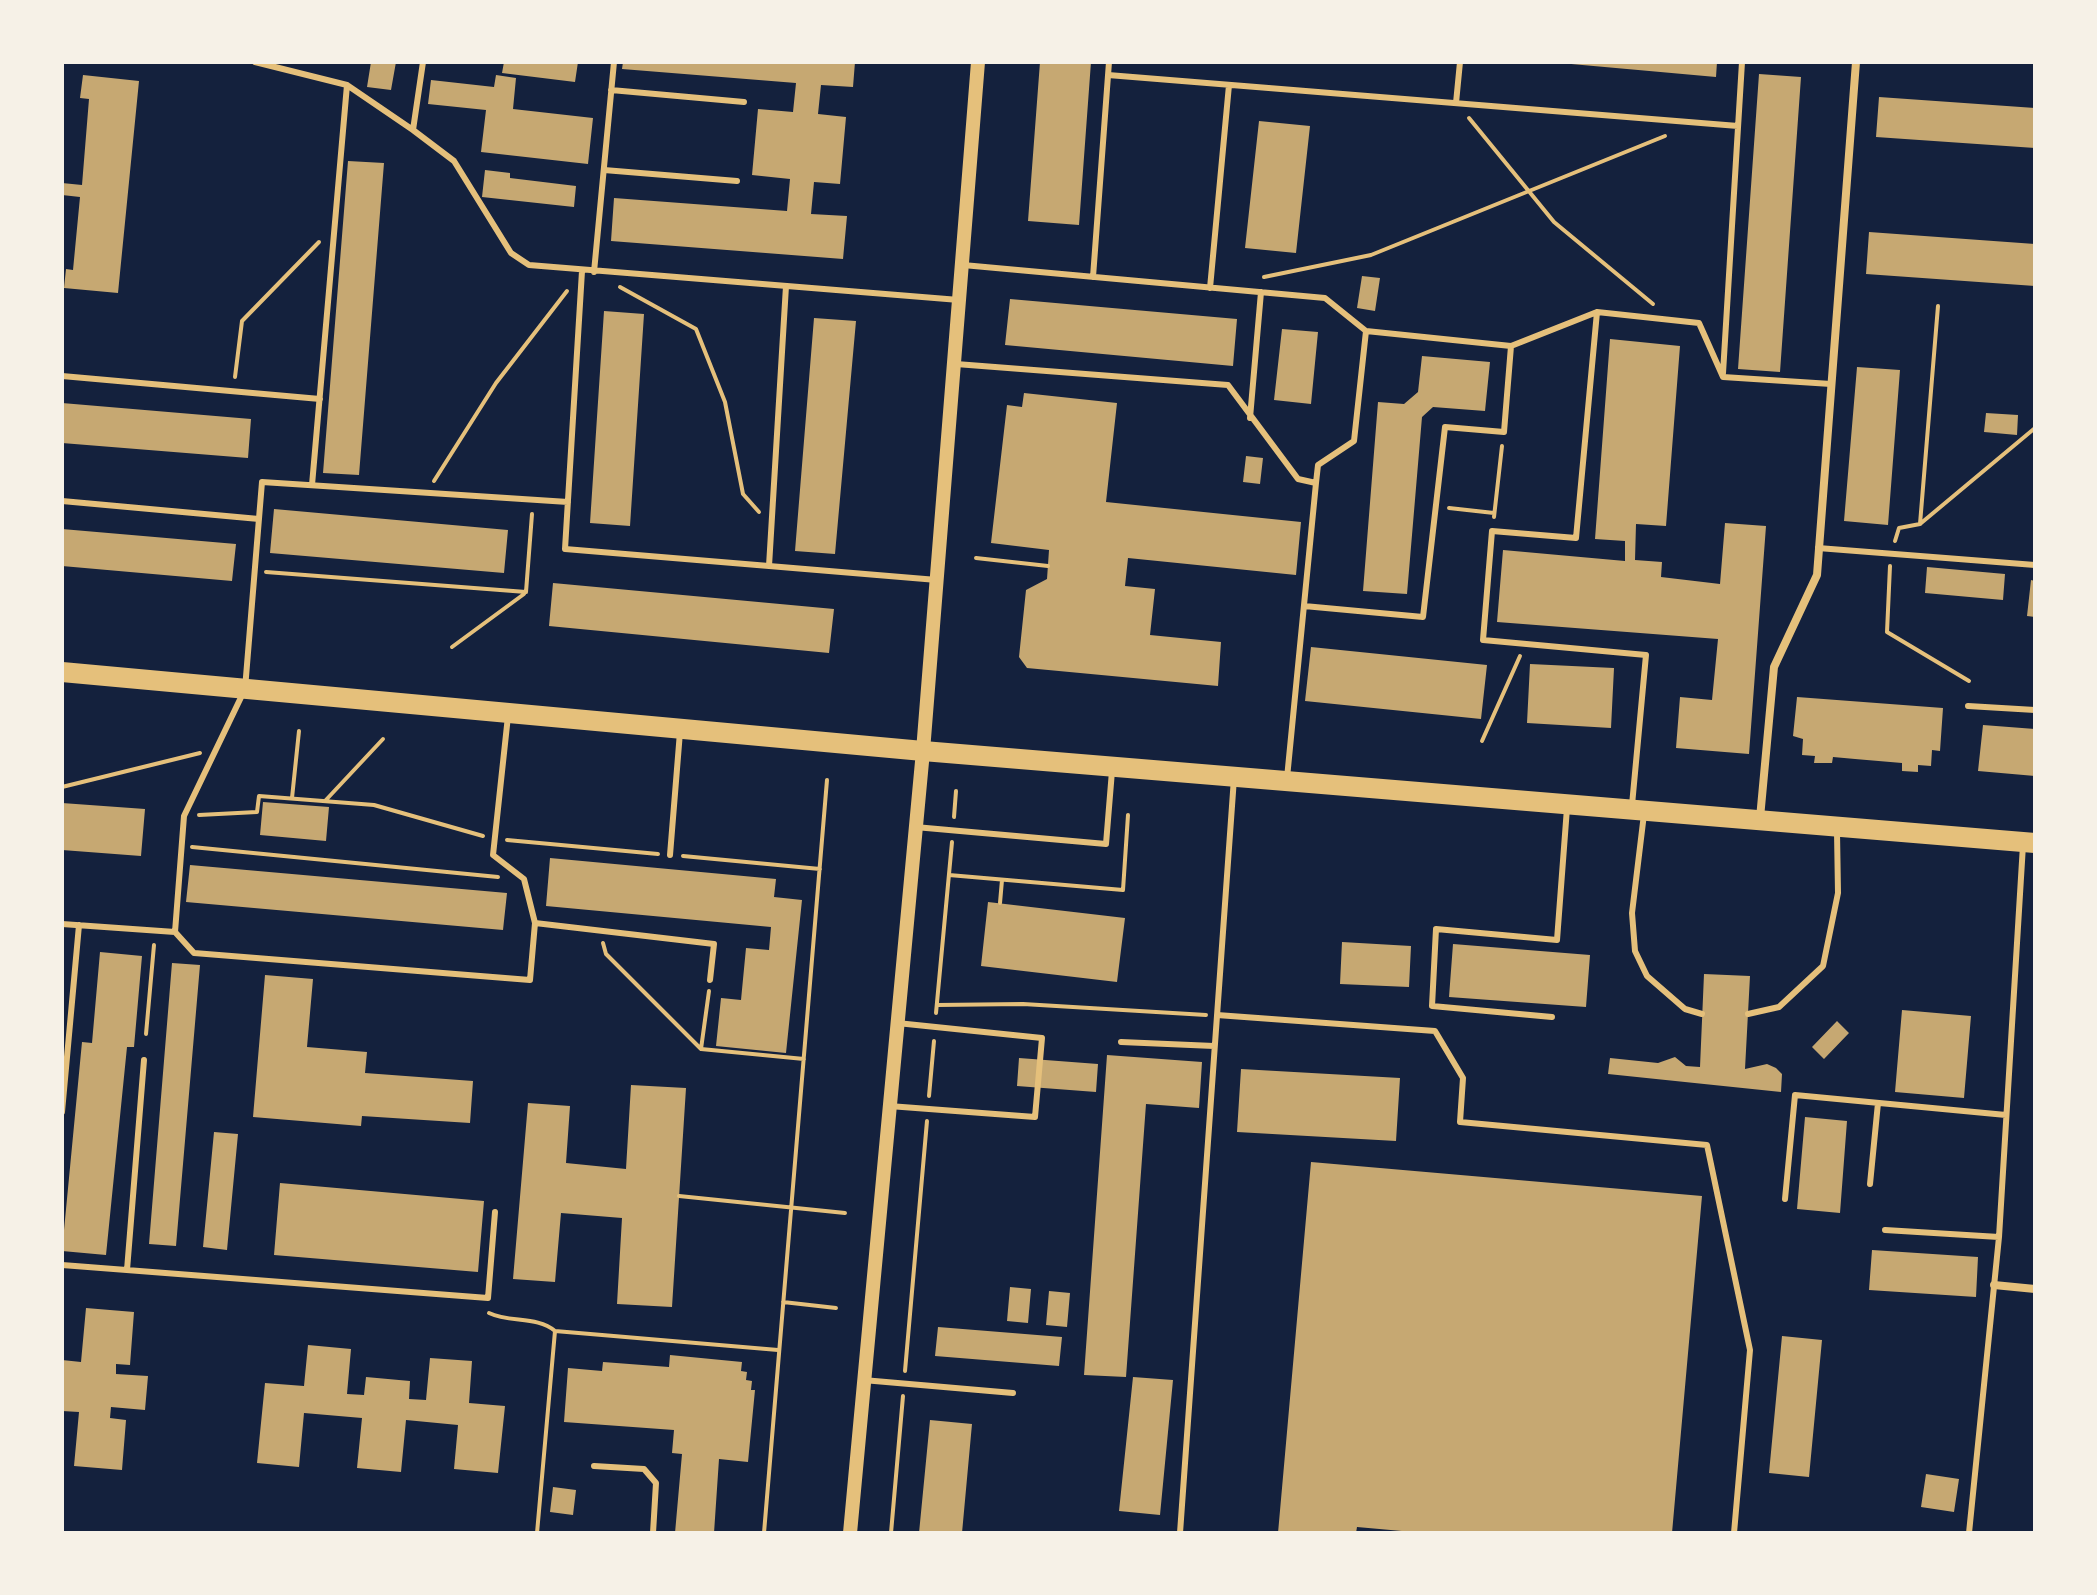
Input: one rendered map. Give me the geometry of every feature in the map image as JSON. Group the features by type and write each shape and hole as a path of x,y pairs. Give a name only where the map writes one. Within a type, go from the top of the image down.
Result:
{"main road":[{"path":"62,672 923,751 2029,842"}],"street":[{"path":"850,1533 923,751 978,62"},
{"path":"1760,820 1774,667 1817,575 1856,62"},
{"path":"1994,1285 2035,1289"}],"lane":[{"path":"255,62 347,85 413,130 454,161 511,253 529,265 959,300"},
{"path":"413,130 423,62"},
{"path":"594,272 614,62"},
{"path":"1093,277 1109,62"},
{"path":"1456,103 1460,62"},
{"path":"1723,377 1742,62"},
{"path":"1108,75 1738,126"},
{"path":"312,485 347,85"},
{"path":"1210,288 1229,85"},
{"path":"611,90 744,102"},
{"path":"604,170 737,181"},
{"path":"962,265 1325,298 1366,331 1511,346 1597,312 1699,323 1723,377"},
{"path":"582,271 565,549 937,580"},
{"path":"769,566 786,286"},
{"path":"1250,418 1261,292"},
{"path":"1597,312 1576,538 1492,531 1483,640 1646,655 1632,913 1635,951 1647,976 1685,1009 1702,1014"},
{"path":"1287,781 1318,465 1354,441 1366,331"},
{"path":"1304,606 1423,617 1445,427 1504,432 1511,346"},
{"path":"954,364 1228,385 1298,479 1316,483"},
{"path":"62,376 320,399"},
{"path":"1723,377 1831,384"},
{"path":"175,932 184,816 245,689 262,482 568,502"},
{"path":"62,501 259,519"},
{"path":"1818,548 2035,565"},
{"path":"1968,706 2035,710"},
{"path":"62,924 175,932 194,953 530,980 535,923 524,879 493,855 509,713"},
{"path":"670,855 680,729"},
{"path":"915,827 1106,844 1113,767"},
{"path":"1180,1533 1234,777"},
{"path":"1552,1017 1432,1006 1436,929 1557,940 1567,804"},
{"path":"1748,1014 1779,1007 1823,966 1838,893 1837,826"},
{"path":"1969,1533 1999,1237 2029,842"},
{"path":"535,923 714,944 710,980"},
{"path":"62,1112 79,925"},
{"path":"1217,1015 1435,1031 1463,1078 1460,1122 1707,1145 1750,1350 1734,1533"},
{"path":"889,1106 1035,1117 1037,1102 1042,1038 897,1023"},
{"path":"1121,1042 1214,1046"},
{"path":"127,1270 144,1060"},
{"path":"1785,1199 1795,1095 2006,1115"},
{"path":"1870,1184 1878,1103"},
{"path":"62,1265 488,1298 495,1212"},
{"path":"1885,1230 1999,1237"},
{"path":"863,1380 1013,1393"},
{"path":"594,1466 644,1469 656,1483 653,1533"}],"path":[{"path":"1456,103 1554,222 1674,321"},
{"path":"1254,279 1371,255 1698,123"},
{"path":"233,392 242,321 334,226"},
{"path":"427,493 496,383 582,271"},
{"path":"594,272 696,329 725,402 743,494 771,526"},
{"path":"1920,524 1938,306"},
{"path":"1492,531 1504,432"},
{"path":"452,647 526,592 534,500"},
{"path":"1436,506 1494,513"},
{"path":"976,558 1048,566"},
{"path":"255,571 526,592"},
{"path":"1482,741 1525,644"},
{"path":"292,798 299,731"},
{"path":"325,801 383,739"},
{"path":"62,787 214,750"},
{"path":"764,1533 827,780"},
{"path":"891,1533 956,791"},
{"path":"184,816 257,812 259,796 292,798 374,805 495,839"},
{"path":"949,875 1123,890 1128,815"},
{"path":"182,846 524,879"},
{"path":"1000,903 1002,880"},
{"path":"146,1034 155,931"},
{"path":"600,931 606,954 701,1049 804,1059"},
{"path":"701,1049 710,980"},
{"path":"937,1005 1023,1004 1217,1015"},
{"path":"679,1196 845,1213"},
{"path":"782,1302 836,1308"},
{"path":"537,1533 555,1331 778,1350"}],"building":[{"path":"371,62 396,62 391,90 367,87"},
{"path":"504,62 578,62 575,82 502,73"},
{"path":"623,62 855,62 853,87 821,85 818,114 846,117 840,184 814,182 811,214 847,216 843,259 611,241 614,198 787,211 790,179 752,175 758,109 793,112 796,83 622,69"},
{"path":"1040,62 1091,62 1079,225 1028,221"},
{"path":"1549,62 1717,62 1716,77"},
{"path":"1759,74 1801,77 1780,372 1738,369"},
{"path":"83,75 139,81 118,293 64,288 66,269 73,270 80,197 62,195 62,183 82,185 89,99 80,98"},
{"path":"496,75 516,78 513,109 593,118 588,164 481,152 486,110 428,104 431,80 494,87"},
{"path":"1879,97 2035,108 2035,148 1876,137"},
{"path":"1259,121 1310,126 1296,253 1245,248"},
{"path":"348,161 384,163 359,475 323,473"},
{"path":"485,170 510,173 510,178 576,186 574,207 482,197"},
{"path":"1869,232 2035,244 2035,286 1866,274"},
{"path":"1362,276 1380,278 1375,311 1357,308"},
{"path":"1010,299 1237,319 1233,366 1005,345"},
{"path":"604,311 644,314 630,526 590,523"},
{"path":"814,318 856,321 835,554 795,551"},
{"path":"1282,329 1318,332 1311,404 1274,400"},
{"path":"1610,339 1680,346 1666,526 1636,524 1635,560 1662,562 1661,577 1720,584 1725,523 1766,526 1749,754 1676,748 1680,697 1712,700 1718,639 1497,622 1503,550 1625,561 1625,541 1595,539"},
{"path":"1422,356 1490,362 1485,411 1433,407 1422,417 1407,594 1363,591 1378,402 1404,404 1418,392"},
{"path":"1857,367 1900,370 1888,525 1844,521"},
{"path":"1024,393 1117,403 1106,502 1301,522 1296,575 1128,558 1125,586 1155,589 1150,635 1221,642 1218,686 1027,668 1019,657 1026,590 1047,579 1049,550 991,543 1007,405 1022,407"},
{"path":"62,403 251,419 248,458 62,443"},
{"path":"1986,413 2018,415 2017,435 1984,432"},
{"path":"1246,456 1263,458 1260,484 1243,482"},
{"path":"274,509 508,530 504,573 270,553"},
{"path":"62,529 236,544 232,581 62,566"},
{"path":"1927,567 2005,574 2003,600 1925,593"},
{"path":"2031,580 2035,581 2035,617 2027,616"},
{"path":"553,583 834,609 829,653 549,626"},
{"path":"1311,647 1487,665 1481,719 1305,701"},
{"path":"1530,664 1614,668 1611,728 1527,723"},
{"path":"1797,697 1943,708 1940,751 1932,750 1931,766 1918,765 1918,772 1902,771 1902,763 1833,757 1832,763 1814,763 1815,756 1802,755 1803,739 1793,736"},
{"path":"1983,725 2035,729 2035,776 1978,771"},
{"path":"263,802 329,807 326,841 260,835"},
{"path":"62,803 145,809 141,856 62,850"},
{"path":"550,858 776,879 774,897 802,900 786,1053 716,1046 721,998 741,1000 746,948 769,950 771,927 546,906"},
{"path":"190,865 507,893 503,930 186,902"},
{"path":"988,902 1125,918 1117,982 981,966"},
{"path":"1342,942 1411,946 1409,987 1340,984"},
{"path":"1453,944 1590,955 1586,1007 1449,997"},
{"path":"100,952 142,956 134,1047 127,1047 106,1255 62,1251 82,1042 92,1043"},
{"path":"172,963 200,965 176,1246 149,1244"},
{"path":"1704,974 1750,976 1745,1069 1767,1064 1776,1068 1782,1074 1781,1092 1608,1074 1610,1058 1658,1063 1675,1057 1686,1066 1700,1067"},
{"path":"265,975 313,979 307,1047 367,1052 365,1073 473,1081 470,1123 362,1116 361,1126 253,1117"},
{"path":"1902,1010 1971,1016 1964,1098 1895,1092"},
{"path":"1837,1021 1849,1033 1824,1059 1812,1047"},
{"path":"1107,1055 1202,1062 1199,1108 1146,1104 1126,1377 1084,1375"},
{"path":"1019,1058 1098,1064 1096,1092 1017,1086"},
{"path":"1241,1069 1400,1078 1396,1141 1237,1132"},
{"path":"631,1085 686,1088 672,1307 617,1304 622,1218 561,1213 555,1282 513,1279 528,1103 570,1106 566,1163 626,1169"},
{"path":"1805,1117 1847,1121 1840,1213 1797,1209"},
{"path":"214,1132 238,1134 227,1250 203,1247"},
{"path":"1311,1162 1702,1196 1672,1533 1424,1533 1357,1527 1356,1533 1278,1533"},
{"path":"280,1183 484,1201 478,1272 274,1255"},
{"path":"1872,1250 1978,1257 1976,1297 1869,1290"},
{"path":"1010,1287 1031,1289 1028,1323 1007,1321"},
{"path":"1049,1291 1070,1293 1067,1327 1046,1325"},
{"path":"86,1308 134,1312 130,1365 116,1364 116,1374 148,1376 145,1410 111,1407 110,1418 126,1420 122,1470 74,1466 79,1412 62,1411 62,1360 81,1362"},
{"path":"938,1327 1062,1337 1059,1366 935,1356"},
{"path":"1782,1336 1822,1340 1809,1477 1769,1473"},
{"path":"308,1345 351,1349 347,1394 364,1395 366,1377 410,1381 409,1399 426,1400 430,1358 472,1361 469,1403 505,1406 498,1473 454,1469 458,1425 406,1420 401,1472 357,1468 362,1418 304,1413 299,1467 257,1463 265,1383 304,1386"},
{"path":"670,1355 742,1362 741,1371 747,1372 746,1380 752,1381 751,1390 755,1390 748,1462 719,1459 714,1533 675,1533 682,1454 672,1453 674,1430 564,1422 568,1368 602,1371 603,1362 669,1367"},
{"path":"1133,1377 1173,1380 1160,1515 1119,1511"},
{"path":"930,1420 972,1424 962,1533 919,1533"},
{"path":"1926,1474 1959,1479 1954,1512 1921,1507"},
{"path":"553,1487 576,1490 573,1515 550,1512"}]}
